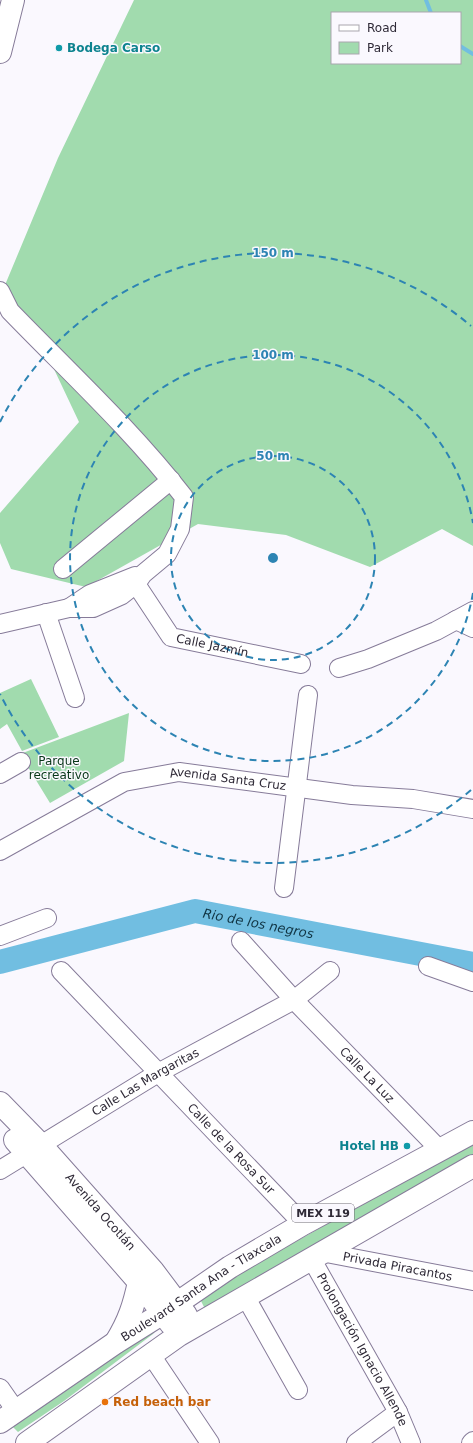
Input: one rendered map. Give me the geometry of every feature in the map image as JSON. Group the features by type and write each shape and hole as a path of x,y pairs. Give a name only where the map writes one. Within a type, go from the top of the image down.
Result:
{"main road":[{"path":"0,52 13,0"},
{"name":"Avenida Ocotlán","path":"0,1103 35,1149 146,1276 187,1330"},
{"name":"Avenida Ocotlán","path":"0,1124 35,1149"},
{"name":"Boulevard Santa Ana - Tlaxcala","path":"8,1417 115,1343 230,1267 303,1224 473,1132"},
{"name":"MEX 119","path":"27,1443 187,1330 473,1166"},
{"path":"115,1343 127,1324 146,1276 187,1279 230,1267"}],"street":[{"path":"0,291 10,311 118,422 171,480 184,497 180,529 167,554 137,578 98,598 77,602 69,608 0,624"},
{"path":"63,568 171,480"},
{"name":"Calle Jazmín","path":"137,578 171,637 301,664"},
{"path":"339,668 375,656 436,631 473,610"},
{"path":"46,613 75,698"},
{"path":"456,620 473,628"},
{"path":"284,888 308,696"},
{"path":"0,774 21,762"},
{"name":"Avenida Santa Cruz","path":"0,851 124,782 179,772 229,777 352,795 413,799 473,809"},
{"path":"0,936 47,918"},
{"name":"Calle La Luz","path":"241,941 294,1000 440,1150"},
{"path":"428,966 473,982"},
{"name":"Calle Las Margaritas","path":"0,1170 158,1073 294,1000 330,971"},
{"name":"Calle de la Rosa Sur","path":"61,972 303,1224"},
{"name":"Privada Piracantos","path":"316,1255 473,1281"},
{"name":"Prolongación Ignacio Allende","path":"316,1255 398,1412 411,1443"},
{"path":"245,1296 298,1390"},
{"path":"152,1355 210,1443"},
{"path":"0,1388 8,1417"},
{"path":"356,1443 398,1412"}],"green space":[{"path":"134,0 473,0 473,546 442,529 370,567 286,535 198,524 86,587 11,569 0,543 0,513 79,422 44,348 5,285 58,158"},
{"path":"31,679 59,737 22,751 7,724 0,729 0,693"},
{"name":"Parque recreativo","path":"129,713 124,761 50,803 20,754"},
{"path":"473,1139 473,1157 207,1313 199,1297 233,1276 313,1232"},
{"path":"157,1326 157,1329 153,1334 64,1401 18,1432 11,1425"}],"waterway":[{"path":"426,0 431,12"},
{"path":"461,47 473,54"},
{"name":"Rio de los negros","path":"0,962 195,911 473,964"}],"place":[{"name":"Bodega Carso","path":"59,48"},
{"name":"Hotel HB","path":"407,1146"},
{"name":"Red beach bar","path":"105,1402"}]}
